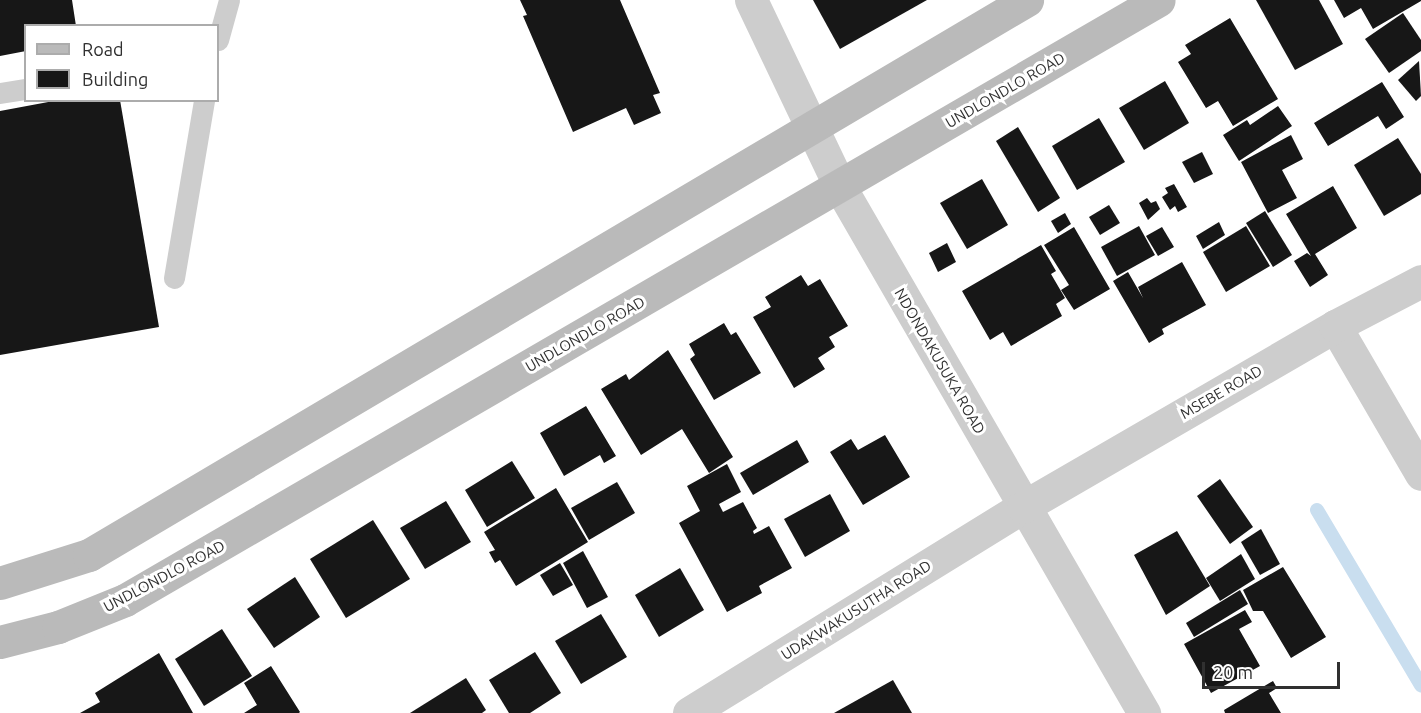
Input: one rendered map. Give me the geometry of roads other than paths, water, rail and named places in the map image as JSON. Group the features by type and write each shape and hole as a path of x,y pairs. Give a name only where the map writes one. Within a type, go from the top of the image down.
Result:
{"main road":[{"path":"0,583 89,555 810,126 1027,0"},
{"name":"UNDLONDLO ROAD","path":"0,642 58,627 125,600 1159,0"}],"street":[{"name":"NDONDAKUSUKA ROAD","path":"751,0 840,187 1144,713"},
{"name":"MSEBE ROAD","path":"1023,507 1335,326 1421,281"},
{"path":"1335,326 1421,474"},
{"name":"UDAKWAKUSUTHA ROAD","path":"698,711 1023,507"}],"lane":[{"path":"219,36 229,0"},
{"path":"0,93 24,89"},
{"path":"174,278 204,102"}],"waterway":[{"path":"1317,510 1421,685"}]}
